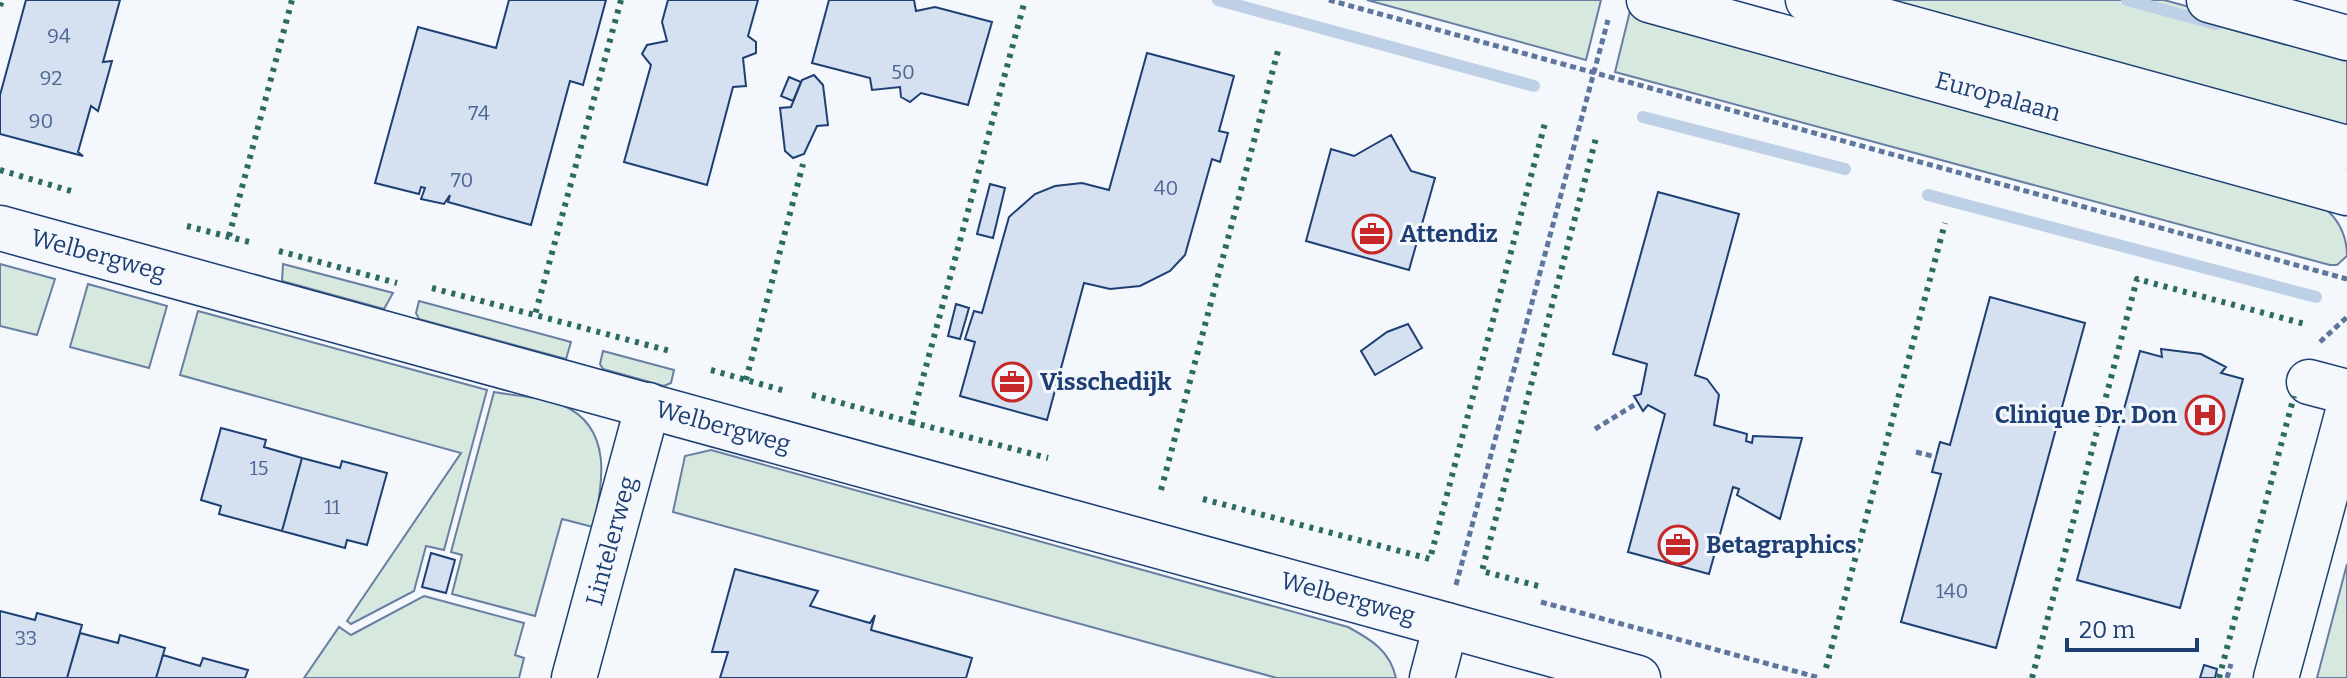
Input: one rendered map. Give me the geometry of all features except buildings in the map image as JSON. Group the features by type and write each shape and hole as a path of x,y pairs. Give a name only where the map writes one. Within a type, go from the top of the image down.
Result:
{"street":[{"name":"Europalaan","path":"1649,0 2347,193"},
{"name":"Europalaan","path":"1808,0 2347,148"},
{"path":"2209,0 2347,38"},
{"name":"Welbergweg","path":"0,228 1638,678"},
{"name":"Lintelerweg","path":"574,678 648,405"},
{"path":"2276,678 2347,415"},
{"path":"1432,678 1446,625"}],"path":[{"path":"1329,0 2347,279"},
{"path":"1446,625 1609,18"},
{"path":"1595,429 1634,405"},
{"path":"1916,452 1936,457"}],"shaded area":[{"path":"1367,0 1601,0 1586,60"},
{"path":"1856,0 2164,0 2347,50 2347,137"},
{"path":"1630,11 2298,190 2333,216 2343,234 2347,256 2337,265 2330,265 1615,72"},
{"path":"0,264 55,279 37,335 0,326"},
{"path":"283,264 393,293 384,309 282,281"},
{"path":"88,284 167,306 149,368 70,347"},
{"path":"419,301 571,342 566,359 419,319 416,313"},
{"path":"198,311 487,390 444,550 426,546 414,591 351,624 347,621 461,453 180,375"},
{"path":"603,351 674,370 671,383 664,386 603,369 600,364"},
{"path":"494,392 554,402 579,415 590,427 601,458 600,493 593,527 562,519 535,616 452,594 462,555 451,552"},
{"path":"711,450 1348,627 1385,653 1396,678 1277,678 673,512 685,456"},
{"path":"2347,564 2347,678 2317,678"},
{"path":"424,596 524,623 515,655 524,658 519,678 304,678 339,627 351,635"}],"waterway":[{"path":"1218,0 1534,86"},
{"path":"2127,0 2216,24"},
{"path":"1643,117 1845,169"},
{"path":"1928,195 2316,297"}],"hedge":[{"path":"0,6 2,0"},
{"path":"229,236 292,0"},
{"path":"621,0 535,315 670,351"},
{"path":"812,395 911,422 1025,0"},
{"path":"1161,490 1279,47"},
{"path":"1203,499 1430,559 1545,123"},
{"path":"1538,586 1482,571 1596,138"},
{"path":"746,380 803,164"},
{"path":"0,170 71,191"},
{"path":"1826,668 1945,223"},
{"path":"187,226 253,243"},
{"path":"279,251 397,283"},
{"path":"2032,678 2137,279 2305,324"},
{"path":"432,288 535,315"},
{"path":"711,370 785,391"},
{"path":"2219,678 2294,396"},
{"path":"911,422 1048,458"}],"place":[{"name":"Attendiz","path":"1372,234"},
{"name":"Visschedijk","path":"1012,382"},
{"name":"Clinique Dr. Don","path":"2205,415"},
{"name":"Betagraphics","path":"1678,545"}]}
